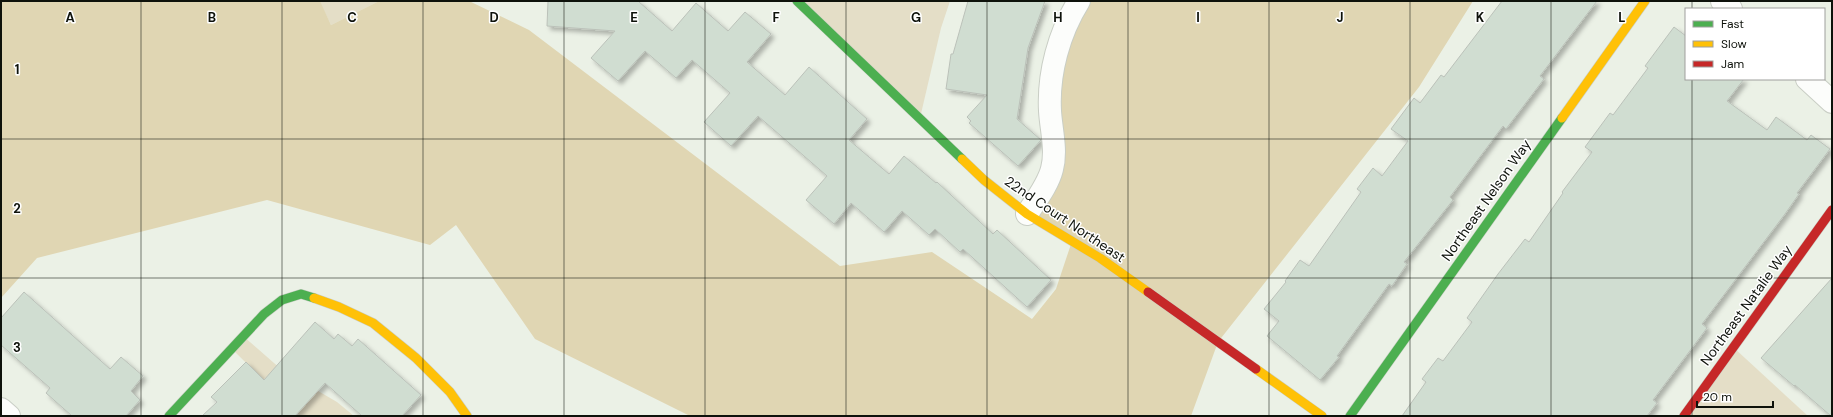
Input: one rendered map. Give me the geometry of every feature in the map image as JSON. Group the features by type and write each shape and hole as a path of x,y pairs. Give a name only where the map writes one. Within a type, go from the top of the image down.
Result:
{"street":[{"name":"22nd Court Northeast","path":"797,1 984,180 1027,214 1100,258 1322,416"},
{"path":"1027,214 1046,183 1052,168 1053,142 1050,111 1050,73 1060,43 1079,1"},
{"name":"Northeast Nelson Way","path":"1350,416 1645,1"},
{"path":"1722,1 1730,8"},
{"path":"1808,80 1832,102"},
{"name":"Northeast Natalie Way","path":"1684,416 1832,210"},
{"path":"169,416 264,314 282,300 301,294 340,307 373,323 416,358 450,392 467,416"},
{"path":"1,409 9,416"}],"shaded area":[{"path":"1,1 320,1 331,25 379,1 469,1 529,30 840,266 932,252 1032,319 1056,289 1072,241 1027,214 1046,183 1050,111 1079,1 1473,1 1419,87 1218,342 1191,416 690,416 535,339 456,225 430,245 267,200 37,258 1,298"},
{"path":"319,1 379,1 331,25"},
{"path":"797,1 950,1 941,28 920,118"},
{"path":"243,336 282,370 337,402 354,416 300,416 231,348"},
{"path":"1733,347 1808,416 1684,416"}],"building":[{"path":"548,1 638,1 672,31 696,3 728,31 745,12 771,34 747,62 785,95 809,67 867,119 849,140 889,174 904,156 936,183 937,182 993,234 997,230 1051,280 1027,307 963,249 960,252 935,229 929,235 902,211 884,232 851,203 834,224 806,200 827,176 758,116 731,146 704,122 730,93 692,60 676,78 645,51 618,81 591,58 615,31 547,26"},
{"path":"968,1 1045,1 1028,48 1017,119 1041,140 1018,166 969,123 971,121 967,117 987,95 946,89 951,54 953,54"},
{"path":"1502,1 1597,1 1540,76 1544,79 1506,129 1503,126 1450,197 1453,200 1404,262 1407,264 1392,286 1389,284 1337,356 1339,357 1320,380 1267,336 1279,321 1264,309 1286,282 1285,281 1300,260 1309,266 1361,192 1357,189 1373,168 1382,176 1408,141 1391,129 1414,98 1420,103 1441,75 1444,77"},
{"path":"1674,27 1685,35 1685,80 1743,80 1727,101 1767,130 1776,117 1807,140 1811,135 1830,149 1797,193 1799,194 1785,214 1702,324 1707,328 1653,400 1657,403 1647,416 1402,416 1426,382 1422,379 1438,358 1443,361 1472,322 1467,318 1498,274 1525,239 1529,242 1563,193 1562,192 1592,152 1585,147 1610,113 1613,115 1648,68 1645,66"},
{"path":"1832,278 1832,416 1831,416 1761,358"},
{"path":"24,292 110,369 121,357 143,376 131,391 140,400 126,416 72,416 46,393 50,388 1,345 1,318"},
{"path":"315,322 334,339 338,334 352,346 358,339 421,395 402,416 362,416 325,383 295,416 202,416 217,402 211,397 246,362 264,380"}],"traffic: fast":[{"path":"797,1 962,159"},
{"path":"1350,416 1562,118"},
{"path":"169,416 264,314 282,300 301,294 314,298"}],"traffic: slow":[{"path":"1562,118 1645,1"},
{"path":"962,159 984,180 1027,214 1100,258 1148,292"},
{"path":"314,298 339,307 373,323 416,358 450,392 467,416"},
{"path":"1256,369 1322,416"}],"traffic: jam":[{"path":"1684,416 1832,210"},
{"path":"1148,292 1256,369"}]}
